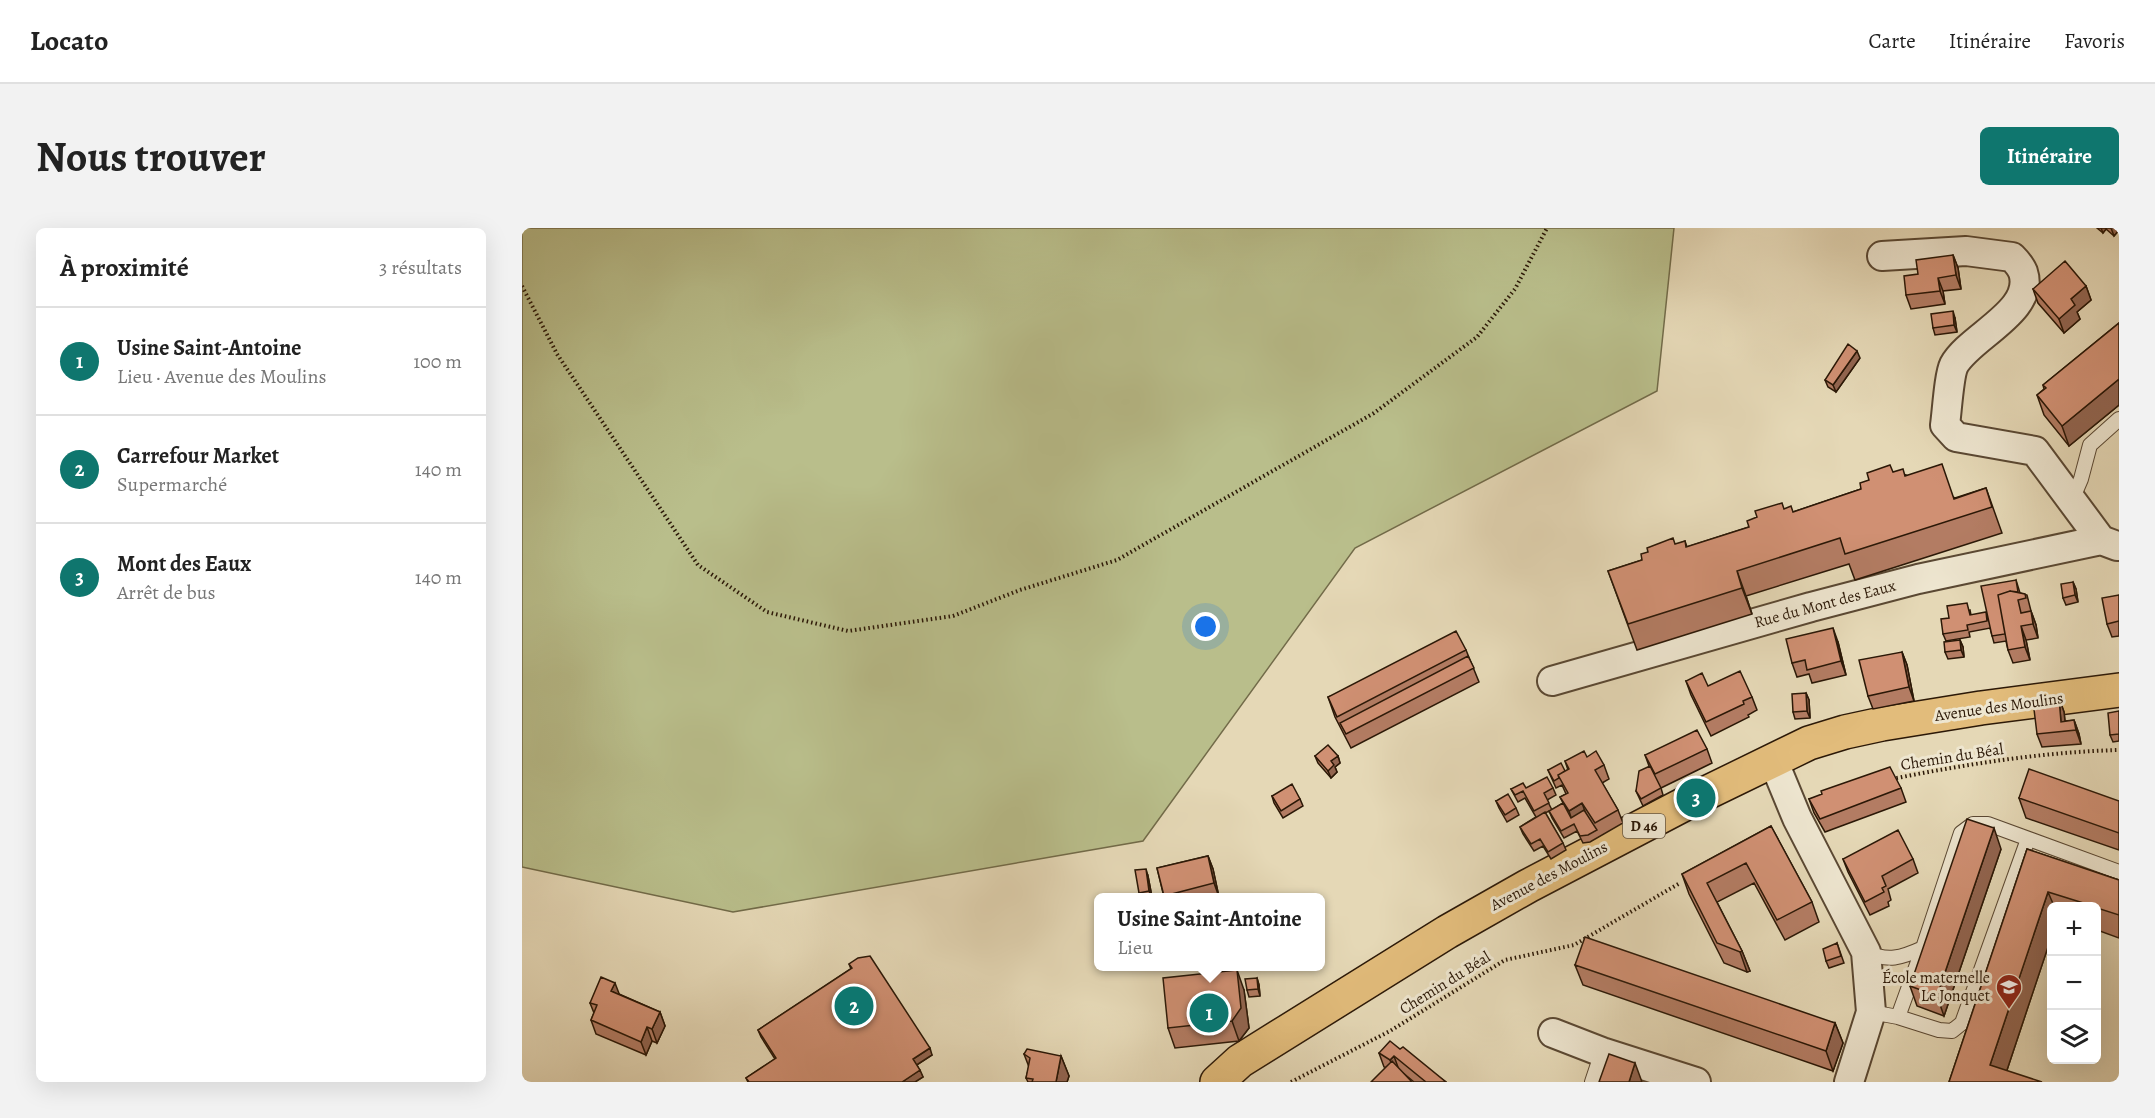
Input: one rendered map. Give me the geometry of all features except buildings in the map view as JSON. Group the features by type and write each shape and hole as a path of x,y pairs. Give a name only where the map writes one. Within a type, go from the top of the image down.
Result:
{"main road":[{"name":"Avenue des Moulins","path":"1217,1082 1240,1061 1447,932 1528,886 1696,798 1809,743 1845,732 1970,710 2119,690"}],"street":[{"path":"1882,256 1966,251 2012,256 2023,272 2025,291 2016,306 1953,366 1945,425 1956,436 2035,451 2072,500 2110,543"},
{"name":"Rue du Mont des Eaux","path":"1552,681 1918,579 2110,543"},
{"path":"1773,760 1797,818 1866,952 1885,1014 1849,1082"},
{"path":"1553,1033 1602,1052 1696,1082"}],"lane":[{"path":"2072,500 2081,479 2090,445 2119,419"},
{"path":"2028,839 1962,1023 1952,1031 1940,1030 1885,1014 1923,948 1961,833 1972,824 1988,824 2119,872"},
{"path":"1866,952 1879,958 1903,957 1923,948"},
{"path":"1592,1082 1602,1052"}],"path":[{"path":"522,286 557,354 698,565 767,612 848,632 953,616 1020,590 1118,560 1374,413 1477,337 1515,289 1547,228"},
{"name":"Chemin du Béal","path":"1885,781 1952,767 2078,751 2119,750"},
{"name":"Chemin du Béal","path":"1291,1082 1390,1031 1505,960 1574,945 1680,883"}],"green space":[{"path":"522,228 1674,228 1657,391 1355,548 1143,841 733,912 522,867"}],"place":[{"name":"Mont des Eaux","path":"1696,798"},
{"name":"Carrefour Market","path":"854,1006"},
{"name":"École maternelle Le Jonquet","path":"2009,1010"},
{"name":"Usine Saint-Antoine","path":"1209,1013"}]}
